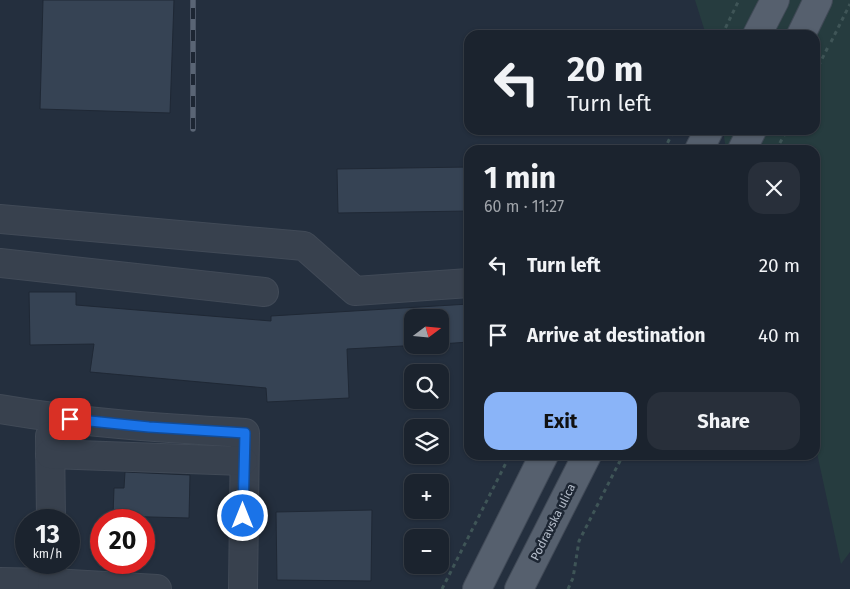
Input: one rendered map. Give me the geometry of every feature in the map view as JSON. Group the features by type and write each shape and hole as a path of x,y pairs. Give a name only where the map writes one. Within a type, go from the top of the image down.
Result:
{"main road":[{"path":"760,30 775,0"},
{"path":"803,30 818,0"},
{"path":"476,589 541,460"},
{"name":"Podravska ulica","path":"519,589 584,460"}],"lane":[{"path":"0,218 304,246 355,291 464,283"},
{"path":"0,263 264,292"},
{"path":"0,409 50,417 149,427 245,433 243,461 243,589"},
{"path":"50,417 51,509"},
{"path":"50,454 243,461"},
{"path":"0,582 46,574"},
{"path":"59,574 157,589"}],"path":[{"path":"724,30 739,0"},
{"path":"442,589 507,460"},
{"path":"568,589 573,578 579,541 620,460"}],"green space":[{"path":"695,0 850,0 850,552 841,564 818,460 820,460 820,145 725,145 724,135 820,135 820,30 704,30"}],"building":[{"path":"43,0 174,0 170,113 40,109"},
{"path":"464,167 464,211 338,213 337,169"},
{"path":"29,292 76,292 76,305 271,321 271,316 464,304 464,342 449,343 449,309 404,309 404,346 347,349 349,398 267,402 266,388 90,372 94,344 30,345"},
{"path":"125,472 190,475 189,518 155,517 155,509 113,509 114,488 124,488"},
{"path":"372,510 371,581 277,580 276,512"}],"railway":[{"path":"193,0 193,129"}],"route":[{"path":"70,419 149,427 245,433 243,516"}]}
